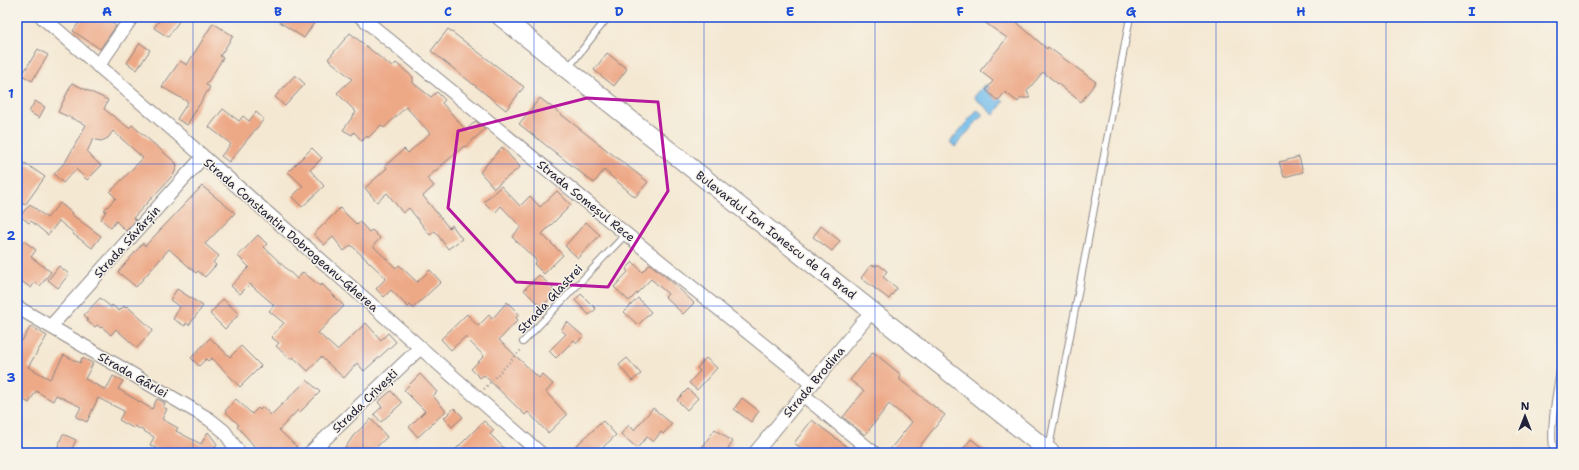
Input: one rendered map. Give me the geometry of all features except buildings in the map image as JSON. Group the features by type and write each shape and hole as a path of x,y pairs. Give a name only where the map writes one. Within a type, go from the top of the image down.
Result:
{"main road":[{"name":"Bulevardul Ion Ionescu de la Brad","path":"501,17 1050,452"}],"street":[{"name":"Strada Constantin Dobrogeanu-Gherea","path":"42,17 172,129 540,453"},
{"path":"98,66 132,17"},
{"name":"Strada Someșul Rece","path":"361,17 812,384"},
{"name":"Strada Săvârșin","path":"51,326 203,157"},
{"name":"Strada Gârlei","path":"17,307 210,419 224,431 239,453"},
{"name":"Strada Brodina","path":"755,453 872,311"},
{"name":"Strada Crivești","path":"310,453 420,348"},
{"path":"803,395 874,453"}],"lane":[{"path":"567,69 608,17"},
{"path":"1050,452 1130,17"},
{"name":"Strada Glastrei","path":"523,342 626,234"},
{"path":"1554,453 1552,443 1555,404 1562,359"}],"path":[{"name":"Strada Glastrei","path":"477,398 524,346 523,342"}],"highlighted area":[{"path":"587,98 658,102 668,191 608,287 516,282 448,208 458,131"}],"water":[{"path":"985,84 988,87 986,90 998,100 1000,98 1004,101 994,115 974,97"},
{"path":"977,110 983,114 955,147 950,142"}]}
